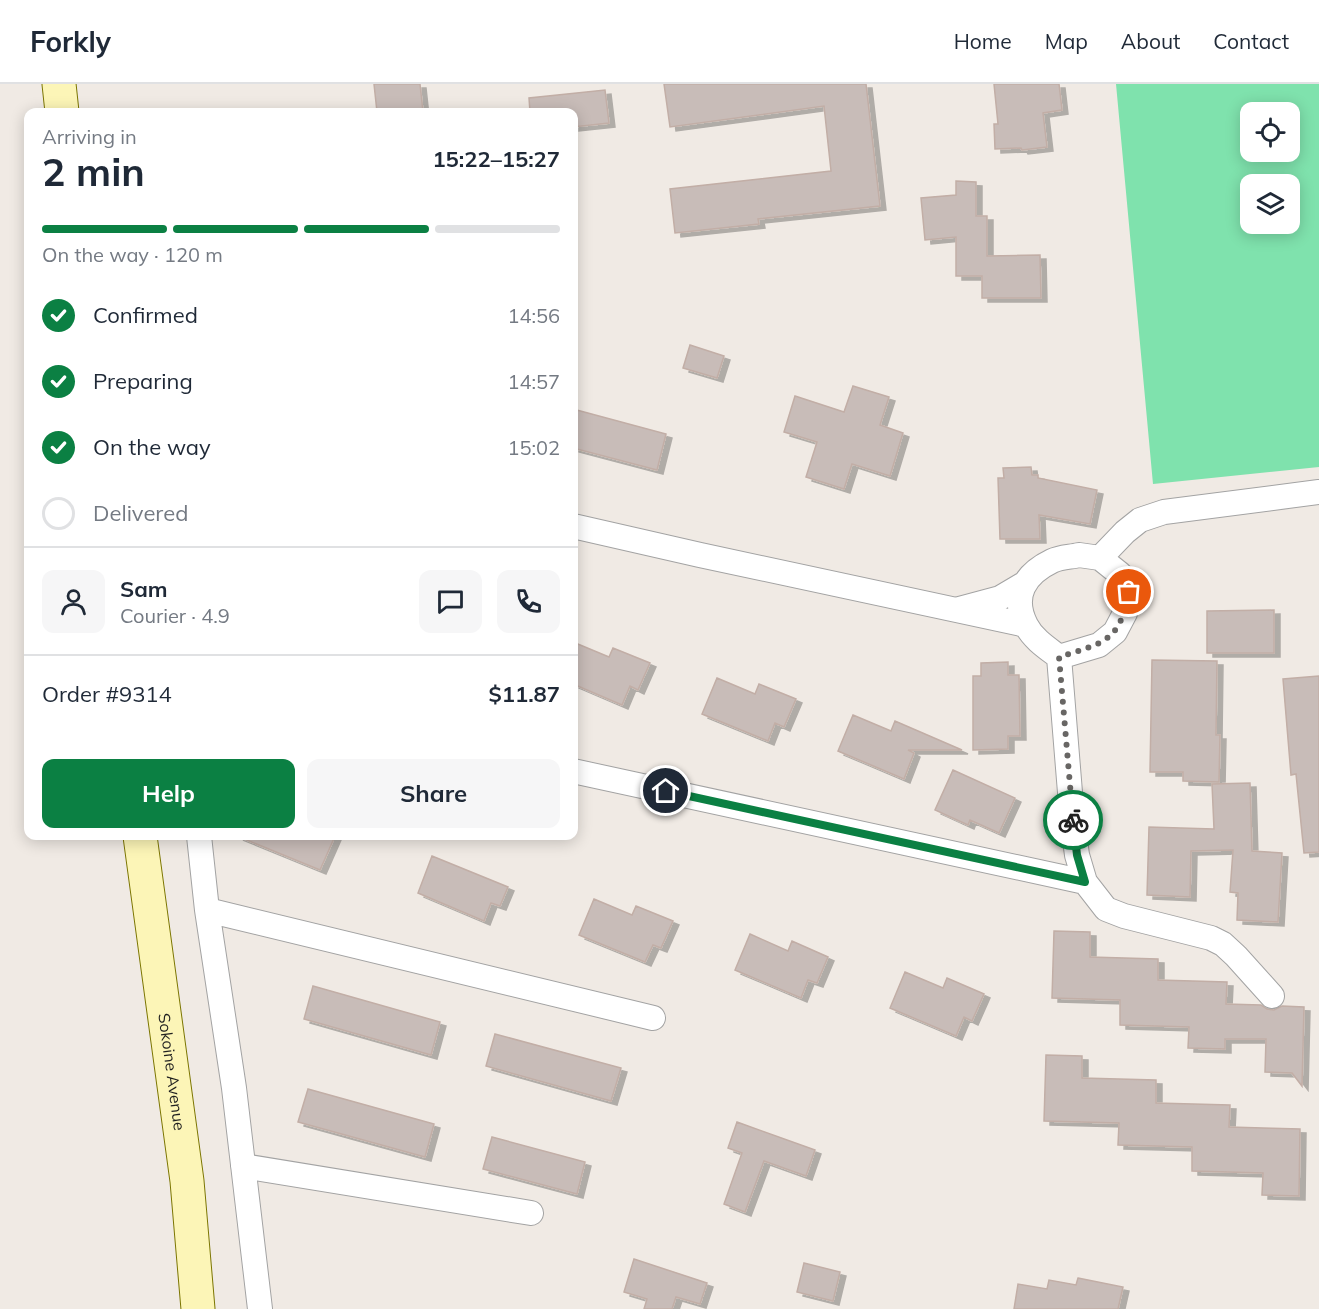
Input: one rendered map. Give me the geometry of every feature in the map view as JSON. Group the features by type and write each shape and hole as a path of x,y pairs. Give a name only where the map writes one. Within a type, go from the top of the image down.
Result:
{"street":[{"path":"59,84 62,108"},
{"path":"1100,558 1140,520 1164,512 1319,492"},
{"path":"578,527 1026,625"},
{"path":"953,610 1000,598 1022,585 1033,573 1053,560 1079,555 1100,558 1120,574 1129,592 1125,614 1115,632 1099,645 1059,657"},
{"path":"1022,585 1020,604 1026,625 1038,641 1059,657 1072,817 1077,855 1085,882 1106,909 1124,916 1211,938 1223,944 1272,996"},
{"path":"578,772 1085,882"},
{"name":"Sokoine Avenue","path":"141,840 187,1181 198,1309"},
{"path":"200,840 207,910 234,1088 261,1309"},
{"path":"207,910 653,1018"},
{"path":"243,1166 531,1213"}],"green space":[{"path":"1116,84 1319,84 1319,467 1153,484"}],"building":[{"path":"374,84 420,84 423,108 377,108"},
{"path":"664,84 866,84 880,206 758,219 759,224 675,233 670,189 831,171 824,106 670,127"},
{"path":"994,84 1059,84 1062,110 1043,113 1047,147 1022,150 1021,148 995,149 994,124 998,124"},
{"path":"605,90 609,123 578,126 578,108 530,108 529,98"},
{"path":"956,181 976,182 976,216 987,216 987,256 1040,255 1041,298 982,298 982,276 956,276 956,237 925,240 921,198 956,195"},
{"path":"690,345 724,356 717,378 683,368"},
{"path":"853,386 889,397 880,425 903,433 890,476 852,464 844,489 806,477 817,442 784,432 795,396 844,412"},
{"path":"578,410 666,434 657,470 578,449"},
{"path":"1031,467 1032,475 1038,475 1038,478 1097,490 1090,524 1039,515 1040,539 1000,539 998,478 1004,478 1003,468"},
{"path":"1274,610 1274,653 1207,653 1207,611"},
{"path":"578,644 609,657 613,648 650,663 638,690 630,686 622,705 578,686"},
{"path":"1152,660 1217,661 1216,735 1220,735 1219,782 1183,781 1183,772 1150,772"},
{"path":"1008,662 1008,675 1019,675 1020,736 1008,736 1008,749 973,750 973,676 981,676 981,663"},
{"path":"1319,676 1319,852 1304,853 1296,774 1291,775 1283,679"},
{"path":"717,678 755,694 759,684 796,699 784,727 775,723 768,741 702,714"},
{"path":"853,715 891,731 895,721 962,750 908,750 914,753 904,779 838,751"},
{"path":"953,770 1015,798 999,833 970,820 968,825 935,810"},
{"path":"1250,783 1252,851 1282,853 1278,922 1237,920 1238,893 1230,892 1233,850 1191,851 1190,897 1147,895 1149,827 1214,829 1212,784"},
{"path":"247,840 333,840 320,870"},
{"path":"432,856 508,887 500,906 491,903 484,921 418,893"},
{"path":"594,899 632,915 636,906 673,921 661,948 653,945 645,962 579,935"},
{"path":"1054,931 1090,932 1090,957 1158,959 1158,980 1227,982 1226,1004 1261,1005 1274,1010 1282,1006 1304,1007 1302,1086 1292,1073 1265,1072 1266,1039 1225,1039 1225,1049 1188,1048 1189,1027 1120,1025 1120,1000 1052,998"},
{"path":"750,934 788,951 792,941 828,957 817,983 808,980 801,998 735,970"},
{"path":"905,972 943,988 947,978 984,994 972,1021 964,1017 956,1036 890,1008"},
{"path":"313,986 440,1022 431,1055 304,1019"},
{"path":"495,1034 621,1068 611,1101 486,1066"},
{"path":"1046,1055 1082,1056 1082,1078 1156,1080 1156,1103 1230,1105 1229,1127 1300,1129 1299,1196 1262,1195 1263,1173 1192,1171 1192,1147 1118,1145 1119,1123 1044,1121"},
{"path":"308,1089 434,1124 425,1157 298,1122"},
{"path":"737,1122 815,1150 806,1176 764,1161 745,1212 724,1204 742,1153 728,1148"},
{"path":"492,1137 585,1162 577,1194 483,1169"},
{"path":"634,1259 707,1283 700,1304 676,1297 672,1309 644,1309 647,1299 624,1292"},
{"path":"804,1263 840,1272 833,1301 797,1292"},
{"path":"1078,1278 1123,1287 1118,1309 1014,1309 1018,1284 1047,1289 1049,1280 1076,1285"}],"way so far":[{"path":"1073,820 1059,657 1099,645 1115,632 1125,614 1129,592"}],"route":[{"path":"666,791 1085,882 1077,855 1073,820"}]}
